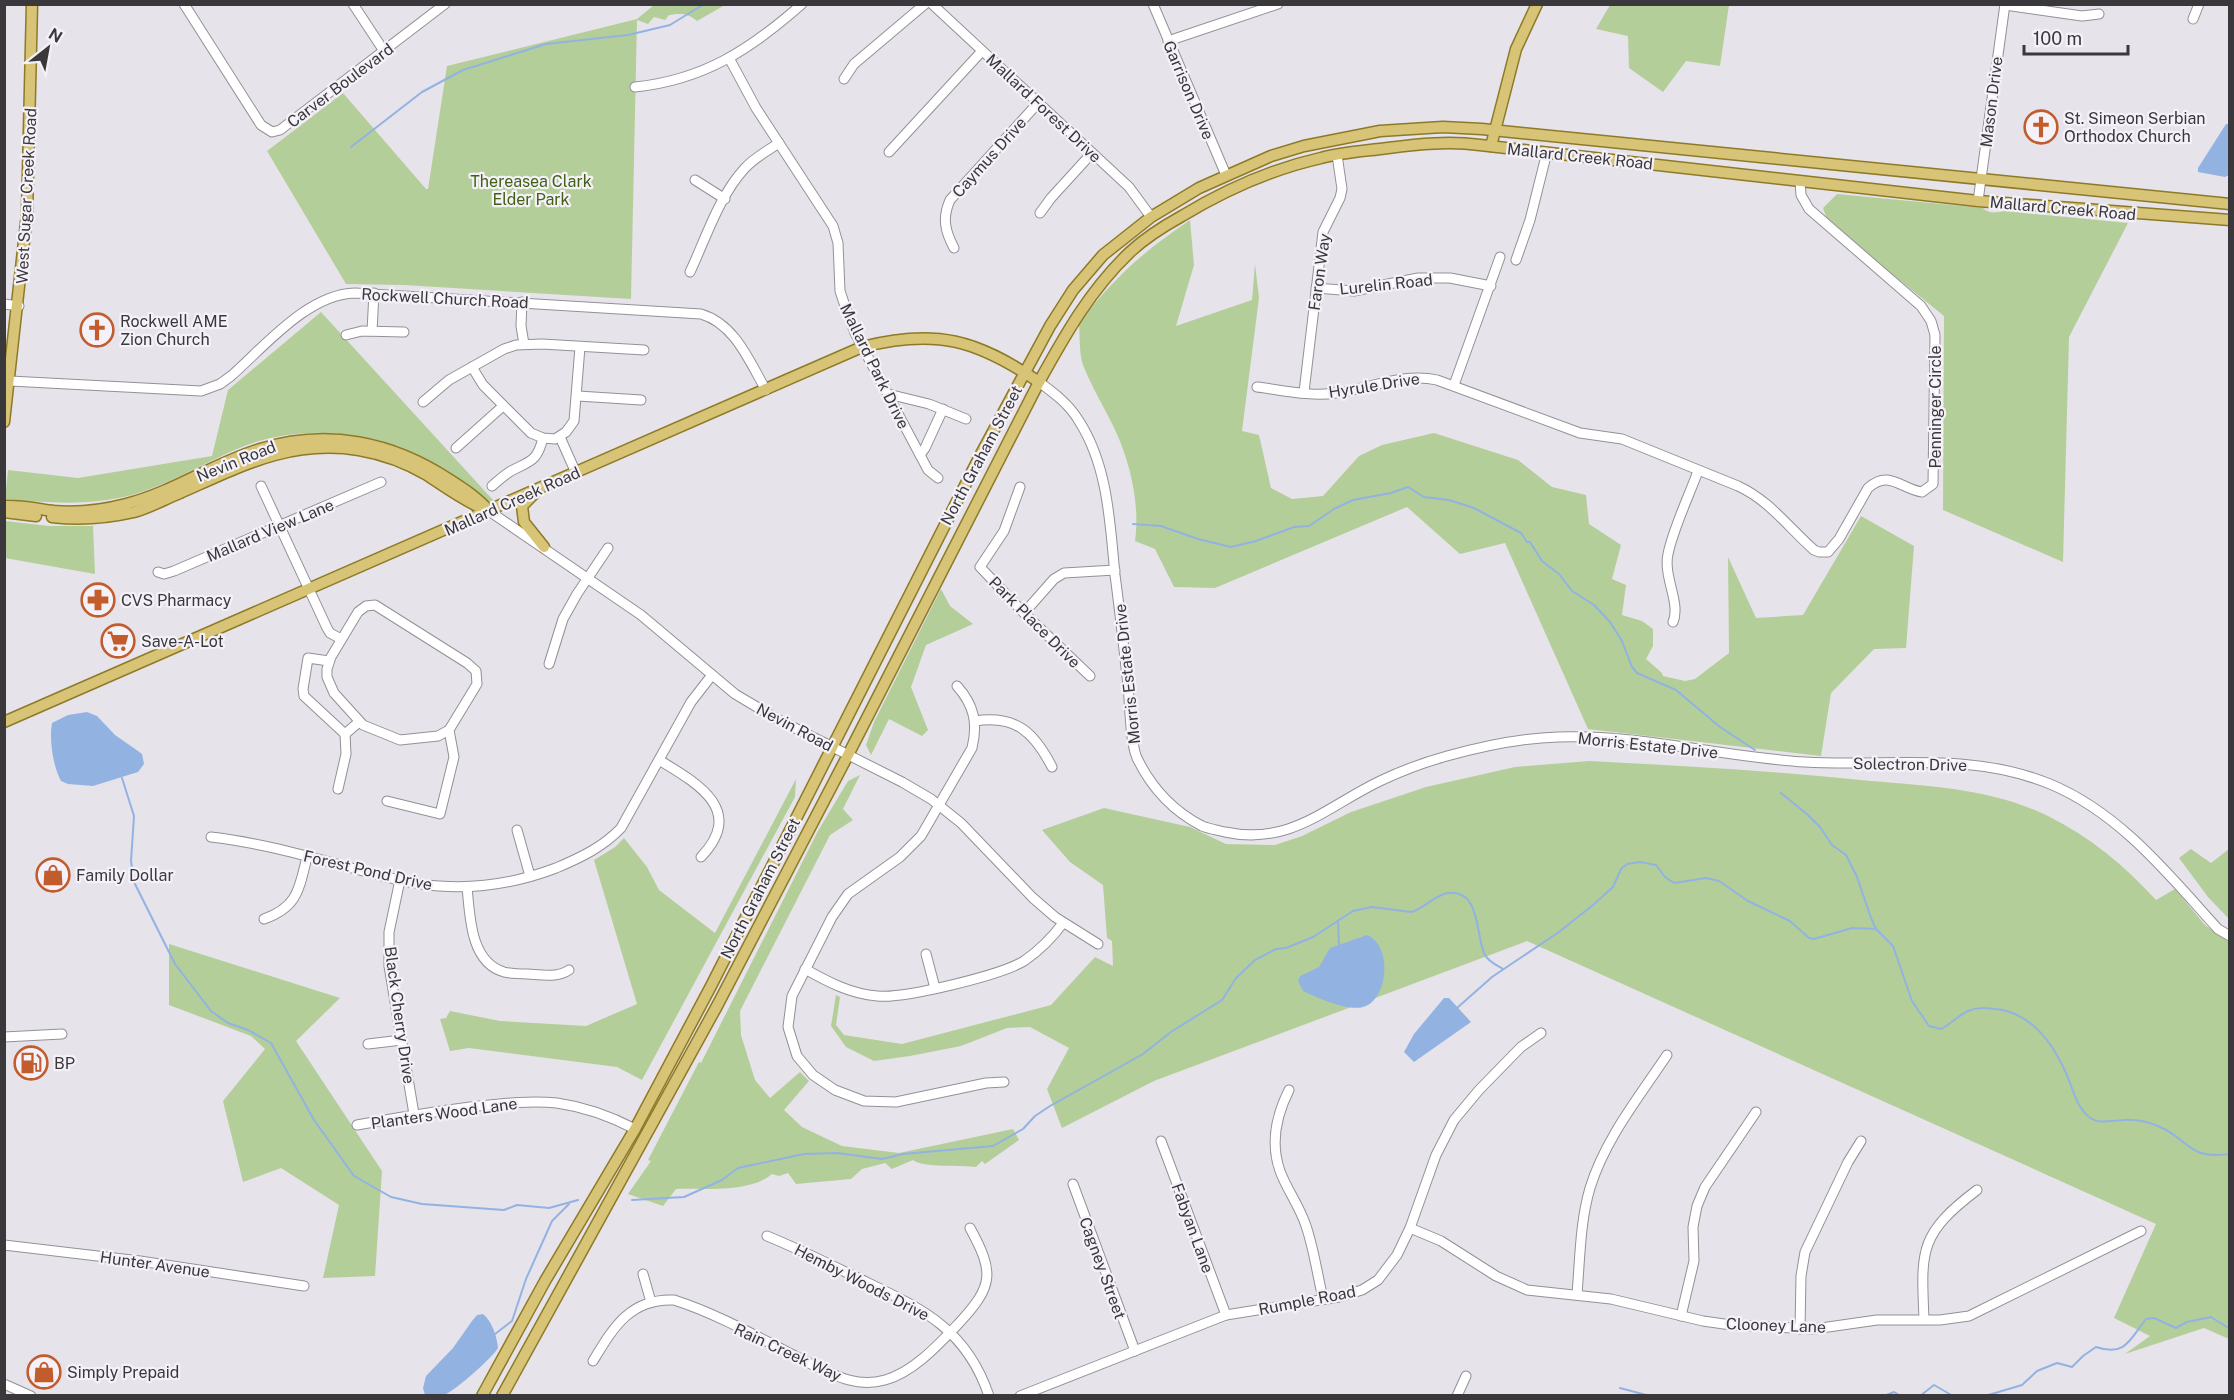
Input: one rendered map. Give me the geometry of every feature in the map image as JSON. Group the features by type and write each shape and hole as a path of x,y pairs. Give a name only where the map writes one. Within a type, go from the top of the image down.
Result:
{"main road":[{"name":"West Sugar Creek Road","path":"4,422 19,306 29,190 32,4"},
{"path":"1491,146 1516,49 1537,4"},
{"name":"Mallard Creek Road","path":"1025,373 1058,312 1089,270 1115,244 1151,217 1226,175 1304,146 1361,134 1443,127 1495,130 2229,204"},
{"name":"Mallard Creek Road","path":"4,722 309,591 862,346 913,337 939,338 978,349 1039,382 1079,312 1096,288 1132,250 1160,229 1216,196 1270,173 1315,159 1445,143 1491,146 1978,201 2229,220"},
{"name":"North Graham Street","path":"482,1395 545,1281 635,1129 711,986 977,462 1025,373"},
{"name":"North Graham Street","path":"502,1395 678,1080 1039,382"},
{"name":"Nevin Road","path":"4,506 57,511 127,504 163,491 258,449 309,439 335,438 384,447 421,462 469,493 489,511"},
{"name":"Nevin Road","path":"4,512 69,519 134,512 261,457 310,447 334,447 382,455 425,474 469,503 489,511"},
{"path":"541,488 526,500 522,510 528,530 544,547"},
{"path":"452,492 462,507 461,523"},
{"path":"4,715 14,714 74,687 82,688"}],"street":[{"name":"Carver Boulevard","path":"184,4 261,125 272,132 280,130 445,4"},
{"path":"352,4 384,51"},
{"path":"635,87 684,79 729,58 773,28 802,4"},
{"path":"844,79 854,64 925,4"},
{"name":"Mallard Forest Drive","path":"932,4 1129,187 1151,217"},
{"name":"Garrison Drive","path":"1153,4 1226,175"},
{"path":"1168,41 1278,4"},
{"path":"2193,19 2199,4"},
{"path":"2005,5 2082,16 2099,14"},
{"name":"Mason Drive","path":"1978,201 2005,5"},
{"path":"889,152 982,51"},
{"name":"Mallard Park Drive","path":"729,58 756,108 833,226 838,243 842,296 862,346 928,470 938,478"},
{"name":"Caymus Drive","path":"954,249 944,221 950,200 1038,103"},
{"path":"690,272 725,199 745,168 779,143"},
{"path":"1516,260 1530,220 1547,152"},
{"path":"1040,213 1092,153"},
{"name":"Faron Way","path":"1304,392 1323,232 1340,198 1342,189 1337,155"},
{"path":"695,180 725,199"},
{"name":"Penninger Circle","path":"1454,385 1580,433 1622,439 1749,491 1767,504 1814,550 1823,553 1831,549 1868,488 1874,483 1891,480 1922,492 1933,484 1935,335 1931,321 1914,299 1816,217 1804,201 1800,181"},
{"path":"1454,385 1500,257"},
{"name":"Lurelin Road","path":"1316,288 1354,291 1419,278 1450,278 1491,285"},
{"name":"Rockwell Church Road","path":"10,381 201,391 220,384 231,376 317,302 343,294 374,294 701,314 711,317 727,328 766,390"},
{"path":"372,331 374,294"},
{"path":"522,302 521,321 524,344"},
{"path":"4,304 19,306"},
{"path":"346,335 372,331 404,332"},
{"path":"423,402 449,380 504,349 524,344 644,350"},
{"path":"472,367 483,385 531,433 543,438 560,437 574,421 578,396 580,347"},
{"name":"Hyrule Drive","path":"1257,387 1337,393 1422,376 1454,385"},
{"name":"Morris Estate Drive","path":"1039,382 1071,409 1080,421 1097,457 1108,510 1136,755 1164,800 1204,827 1243,836 1277,834 1299,826 1381,781 1445,757 1494,744 1557,737 1613,738 1782,761"},
{"path":"888,394 916,400 966,419"},
{"path":"578,396 641,400"},
{"path":"456,448 503,406"},
{"path":"920,455 926,448 943,409"},
{"path":"560,437 576,473"},
{"path":"492,486 508,473 532,462 543,438"},
{"path":"1673,622 1676,614 1667,578 1668,554 1698,471"},
{"name":"Mallard View Lane","path":"158,572 164,574 174,572 381,482"},
{"path":"261,486 327,628 330,633 341,639"},
{"name":"Park Place Drive","path":"1020,488 1004,531 980,567 1090,676"},
{"name":"Nevin Road","path":"489,511 657,627 712,675 754,706 918,791 971,833 1033,898 1064,923 1098,944"},
{"path":"549,664 563,619 609,548"},
{"path":"1024,613 1054,579 1064,573 1115,570"},
{"path":"375,605 473,667 478,675 477,684 449,730 438,736 406,741 391,738 359,722 334,693 327,677 329,661 358,612 366,606 375,605"},
{"path":"329,661 308,658 303,689 304,696 345,735 346,754 338,789"},
{"name":"Forest Pond Drive","path":"211,837 260,846 400,880 440,886 467,887 495,884 530,876 576,860 609,840 626,821 691,702 712,675"},
{"path":"957,686 968,700 975,721 972,748 921,836 907,852 857,887 842,902 832,917 792,996 789,1007 790,1037 797,1056 807,1069 835,1090 864,1101 889,1103 986,1083 1004,1082"},
{"path":"975,721 1005,720 1027,731 1039,744 1052,767"},
{"path":"345,735 359,722"},
{"path":"387,801 440,814 454,757 449,730"},
{"path":"659,760 698,784 715,806 718,822 716,837 701,857"},
{"name":"Solectron Drive","path":"1782,761 1837,764 1935,761 2007,771 2049,784 2092,807 2149,853 2218,929 2229,936"},
{"path":"517,830 530,876"},
{"path":"264,919 284,910 295,897 307,857"},
{"name":"Black Cherry Drive","path":"400,880 389,949 391,976 414,1114"},
{"path":"467,887 474,938 488,963 509,973 552,976 569,970"},
{"path":"805,969 850,991 879,997 903,995 1016,965 1049,942 1064,923"},
{"path":"926,954 935,988"},
{"name":"Rumple Road","path":"1020,1395 1226,1315 1352,1294 1378,1280 1397,1255 1410,1228 1436,1155 1454,1120 1479,1090 1521,1047 1541,1033"},
{"path":"4,1037 62,1034"},
{"path":"368,1044 402,1040"},
{"path":"1577,1294 1586,1210 1597,1169 1612,1139 1667,1055"},
{"path":"1289,1090 1276,1123 1275,1143 1278,1162 1306,1226 1323,1298"},
{"name":"Planters Wood Lane","path":"357,1125 414,1114 503,1103 542,1102 597,1112 635,1129"},
{"path":"1681,1316 1694,1261 1693,1227 1697,1206 1705,1187 1756,1112"},
{"name":"Fabyan Lane","path":"1161,1141 1226,1315"},
{"path":"1800,1329 1801,1276 1805,1252 1848,1162 1861,1141"},
{"name":"Cagney Street","path":"1073,1184 1135,1351"},
{"path":"1924,1319 1923,1270 1928,1243 1943,1218 1977,1190"},
{"name":"Rain Creek Way","path":"592,1361 625,1316 639,1306 651,1302 674,1300 836,1377 863,1383 886,1380 913,1366 978,1302 986,1285 986,1264 970,1228"},
{"name":"Clooney Lane","path":"1410,1228 1441,1241 1496,1276 1527,1290 1611,1299 1731,1325 1800,1329 1888,1320 1956,1318 1982,1311 2141,1231"},
{"name":"Hemby Woods Drive","path":"767,1236 822,1260 925,1312 950,1332 968,1352 983,1378 989,1395"},
{"name":"Hunter Avenue","path":"4,1245 150,1262 304,1286"},
{"path":"643,1274 651,1302"},
{"path":"1456,1395 1466,1376"},
{"path":"4,1384 31,1395"}],"green space":[{"name":"Thereasea Clark Elder Park","path":"654,5 725,5 697,21 690,16 680,14 669,15 665,20 654,17 648,24 637,20 631,299 404,285 346,284 267,151 343,93 428,189 447,66 637,19"},
{"path":"1610,5 1729,5 1720,66 1686,61 1663,92 1629,68 1628,36 1596,29"},
{"path":"1837,194 1983,208 1991,212 2005,211 2128,223 2069,337 2063,562 1943,510 1944,316 1828,222 1823,208"},
{"path":"1190,220 1194,265 1176,326 1252,300 1255,264 1259,298 1242,431 1259,435 1271,488 1292,499 1323,496 1359,456 1382,445 1434,433 1518,460 1552,487 1586,495 1589,524 1621,545 1612,579 1626,585 1622,615 1642,621 1653,629 1653,646 1646,659 1663,676 1685,681 1695,679 1729,653 1728,557 1756,618 1803,615 1861,516 1914,546 1906,648 1874,649 1831,693 1821,756 1588,729 1505,543 1460,554 1407,507 1215,588 1174,587 1155,549 1135,541 1135,500 1130,472 1116,432 1083,365 1079,324 1116,279 1158,243"},
{"path":"321,312 493,500 487,503 389,445 371,439 332,433 293,434 255,442 132,495 100,501 69,503 5,499 8,470 78,478 212,456 228,390"},
{"path":"5,521 49,526 93,526 95,574 5,558"},
{"path":"941,589 950,606 973,624 926,645 911,687 928,730 922,736 889,719 871,755 866,745 874,722"},
{"path":"1589,761 1801,774 1939,787 1984,794 2027,807 2078,833 2132,875 2156,900 2175,889 2205,925 2229,942 2229,1339 2204,1328 2125,1354 2150,1336 2114,1318 2156,1224 1527,941 1154,1081 1062,1128 1047,1089 1069,1048 1030,1027 1007,1028 961,1046 874,1061 846,1047 831,1026 836,995 840,997 836,1025 844,1035 902,1044 1051,1005 1095,957 1113,966 1112,941 1107,938 1103,885 1070,862 1042,830 1104,808 1190,827 1226,844 1275,845 1302,836 1351,812 1426,787 1515,767"},
{"path":"860,775 843,809 853,820 830,835 740,1011 741,1035 755,1080 770,1098 800,1072 809,1081 784,1110 802,1127 842,1146 899,1153 1013,1129 1019,1140 985,1164 982,1161 976,1167 933,1165 913,1160 892,1169 885,1163 862,1169 851,1179 796,1184 788,1173 779,1176 772,1174 763,1180 739,1187 676,1189 663,1206 628,1194 651,1161 648,1160 699,1062 701,1063 818,831 848,781"},
{"path":"796,779 795,797 642,1080 617,1067 469,1048 450,1051 440,1019 446,1018 450,1011 500,1021 586,1026 637,1004 594,860 615,847 624,838 647,867 659,890 715,933"},
{"path":"2191,849 2211,863 2229,849 2229,919 2208,897 2179,858"},
{"path":"169,944 340,998 296,1041 382,1171 375,1276 323,1278 339,1205 281,1168 243,1182 223,1101 265,1049 251,1036 169,1005"}],"water":[{"path":"2226,124 2229,124 2229,175 2225,177 2198,172 2198,168"},
{"path":"87,712 97,716 115,735 142,754 144,764 138,772 93,786 68,784 61,781 52,753 52,723 68,715"},
{"path":"1367,935 1381,949 1384,959 1383,982 1374,1000 1366,1006 1352,1008 1334,1004 1303,991 1298,981 1300,976 1319,967 1330,948"},
{"path":"1444,998 1449,998 1471,1022 1414,1062 1404,1052 1414,1034"},
{"path":"483,1314 494,1330 498,1348 473,1374 449,1392 440,1396 425,1395 423,1388 426,1376 453,1348 477,1315"}],"waterway":[{"path":"351,147 422,92 463,70 546,44 628,35 670,25 704,4"},
{"path":"1133,524 1161,526 1198,539 1231,547 1256,541 1294,527 1309,526 1334,509 1353,500 1391,493 1408,487 1424,497 1449,500 1474,508 1521,533 1527,542 1530,542 1542,561 1559,574 1572,591 1594,605 1610,622 1637,673 1676,690 1720,727 1755,750"},
{"path":"122,778 134,816 131,861 134,882 175,964 211,1011 228,1023 248,1030 271,1043 314,1120 354,1176 391,1197 422,1204 504,1210 517,1205 549,1208 578,1200"},
{"path":"1781,793 1808,815 1820,827 1832,845 1846,855 1857,877 1876,929 1893,946 1912,1001 1929,1026 1941,1029 1965,1013 1978,1008 2008,1011 2030,1022 2047,1040 2066,1073 2077,1102 2089,1117 2102,1121 2147,1122 2170,1132 2197,1152 2216,1155 2230,1154"},
{"path":"1457,1008 1492,977 1559,932 1593,905 1613,887 1621,869 1627,864 1640,862 1656,865 1665,877 1674,883 1706,878 1719,881 1748,901 1790,921 1809,938 1814,939 1852,928 1876,929"},
{"path":"632,1200 684,1197 722,1180 738,1168 804,1154 837,1153 882,1159 903,1154 993,1146 1023,1129 1035,1116 1050,1106 1143,1054 1171,1032 1222,1000 1236,978 1255,960 1276,949 1286,948 1313,937 1353,911 1372,907 1411,912 1443,894 1459,894 1467,898 1472,906 1485,955 1503,969"},
{"path":"1338,921 1339,945"},
{"path":"495,1334 512,1321 526,1279 552,1221 569,1204"},
{"path":"1985,1396 2022,1385 2037,1371 2057,1363 2072,1367 2096,1347 2114,1350 2121,1348 2146,1319 2154,1318 2176,1328 2187,1322 2211,1317 2230,1329"},
{"path":"1920,1396 1934,1385 1953,1396"},
{"path":"1620,1388 1650,1396"},
{"path":"1884,1396 1894,1392 1901,1396"}],"place":[{"name":"St. Simeon Serbian Orthodox Church","path":"2041,127"},
{"name":"Rockwell AME Zion Church","path":"97,330"},
{"name":"CVS Pharmacy","path":"98,600"},
{"name":"Save-A-Lot","path":"118,641"},
{"name":"Family Dollar","path":"53,875"},
{"name":"BP","path":"31,1063"},
{"name":"Simply Prepaid","path":"44,1372"}]}
